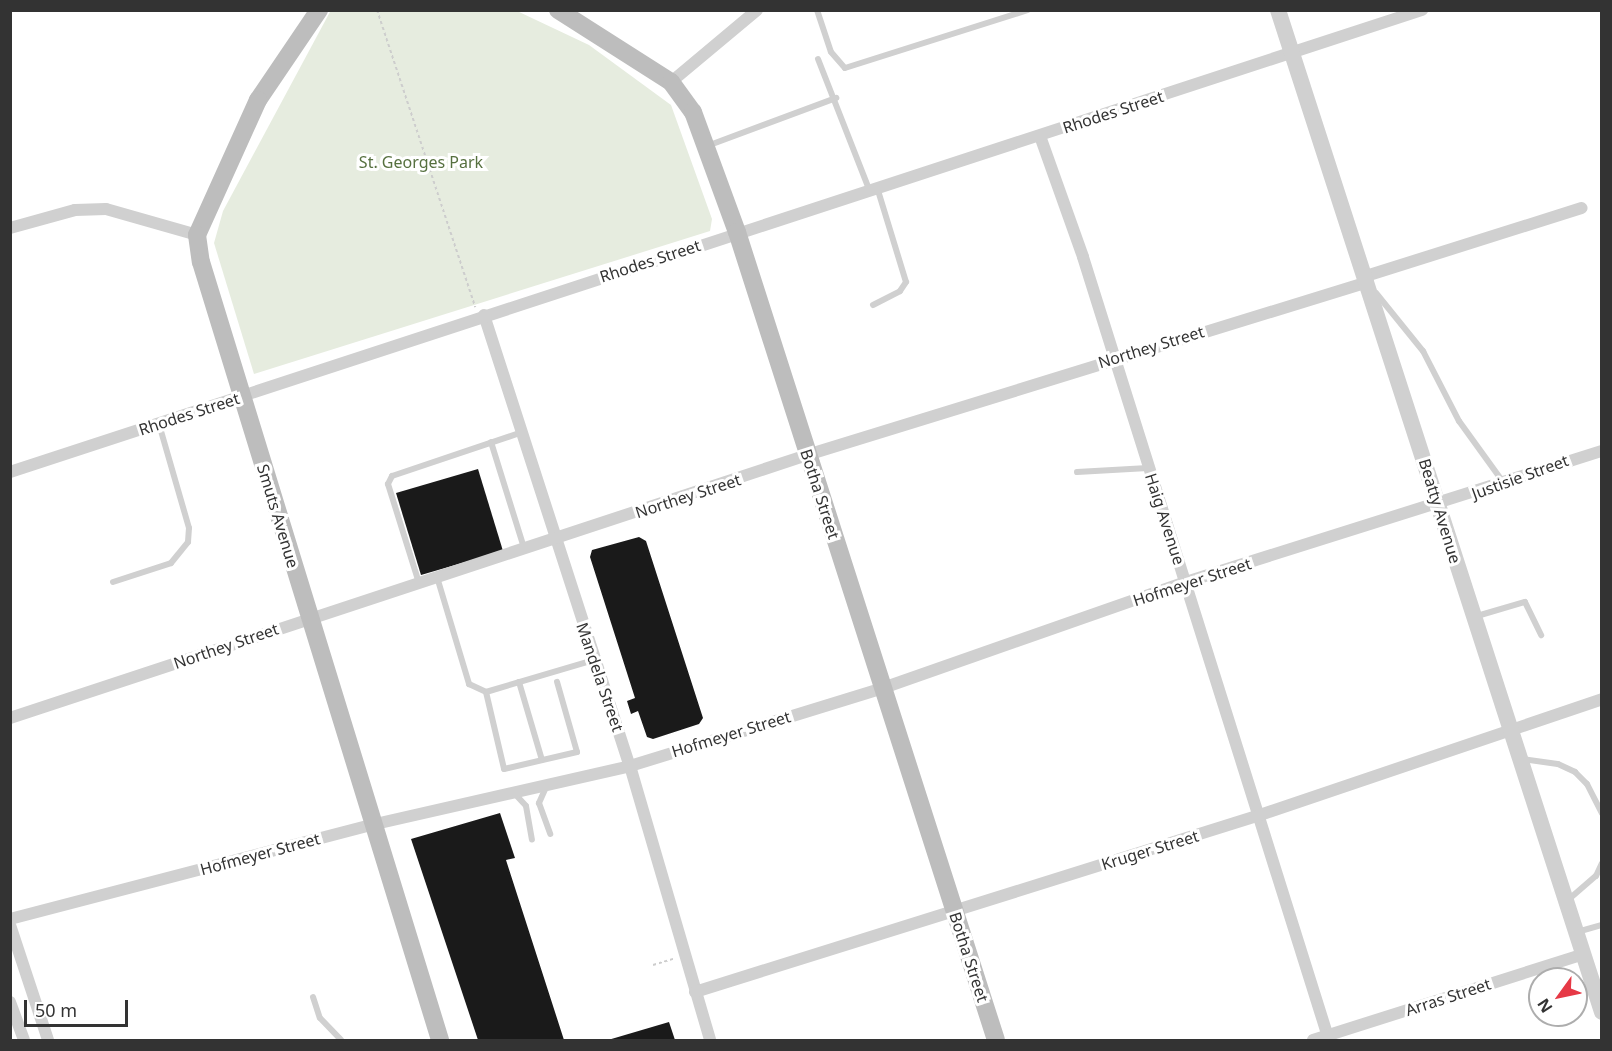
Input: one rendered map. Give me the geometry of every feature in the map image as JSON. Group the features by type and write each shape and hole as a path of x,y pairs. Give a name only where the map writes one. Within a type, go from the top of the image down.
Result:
{"main road":[{"path":"197,235 258,100 319,10"},
{"name":"Botha Street","path":"558,10 671,82 693,112 737,232 996,1041"},
{"name":"Smuts Avenue","path":"197,235 201,262 371,825 440,1041"}],"street":[{"path":"671,82 757,10"},
{"name":"Beatty Avenue","path":"1278,10 1367,279 1518,759 1602,1012"},
{"name":"Rhodes Street","path":"10,472 243,397 737,232 1292,55 1422,10"},
{"name":"Haig Avenue","path":"1040,136 1083,257 1112,359 1186,582 1329,1038"},
{"name":"Northey Street","path":"10,718 807,455 1367,279 1582,208"},
{"path":"10,228 75,210 106,209 197,235"},
{"name":"Mandela Street","path":"481,316 630,765 710,1041"},
{"name":"Justisie Street","path":"1439,505 1602,451"},
{"name":"Hofmeyer Street","path":"10,919 371,825 630,765 883,688 1186,582 1439,505"},
{"name":"Kruger Street","path":"695,992 1260,815 1508,728 1602,699"},
{"path":"10,925 48,1041"},
{"name":"Arras Street","path":"1313,1041 1329,1038 1584,954"},
{"path":"10,1002 24,1041"}],"lane":[{"path":"817,10 831,52 845,68 1028,10"},
{"path":"818,59 873,188 906,282 900,291 873,305"},
{"path":"706,146 836,98"},
{"path":"1367,279 1423,351 1459,421 1504,482"},
{"path":"113,582 171,563 188,542 189,528 159,424"},
{"path":"419,583 389,480 411,466 520,433"},
{"path":"490,442 524,548"},
{"path":"1077,472 1148,468"},
{"path":"436,577 470,684 486,692 594,660"},
{"path":"1473,618 1525,602 1541,635"},
{"path":"519,682 542,760"},
{"path":"486,692 504,769 577,752 557,682"},
{"path":"1518,759 1558,764 1575,772 1587,784 1602,813"},
{"path":"547,784 539,803 550,834"},
{"path":"513,792 526,806 532,839"},
{"path":"1566,902 1596,876 1602,863"},
{"path":"1576,932 1602,925"},
{"path":"313,997 320,1018 341,1041"}],"path":[{"path":"377,10 481,316"},
{"path":"653,965 684,955"}],"green space":[{"name":"St. Georges Park","path":"331,10 517,11 589,45 671,105 712,219 710,231 254,374 214,243 223,211"}],"building":[{"path":"478,469 503,551 421,575 396,493"},
{"path":"639,537 646,541 703,718 699,724 653,739 647,737 638,711 631,714 627,701 635,698 590,557 592,550"},
{"path":"500,813 515,858 506,860 564,1040 478,1040 411,839"},
{"path":"669,1022 675,1040 608,1040"}]}
